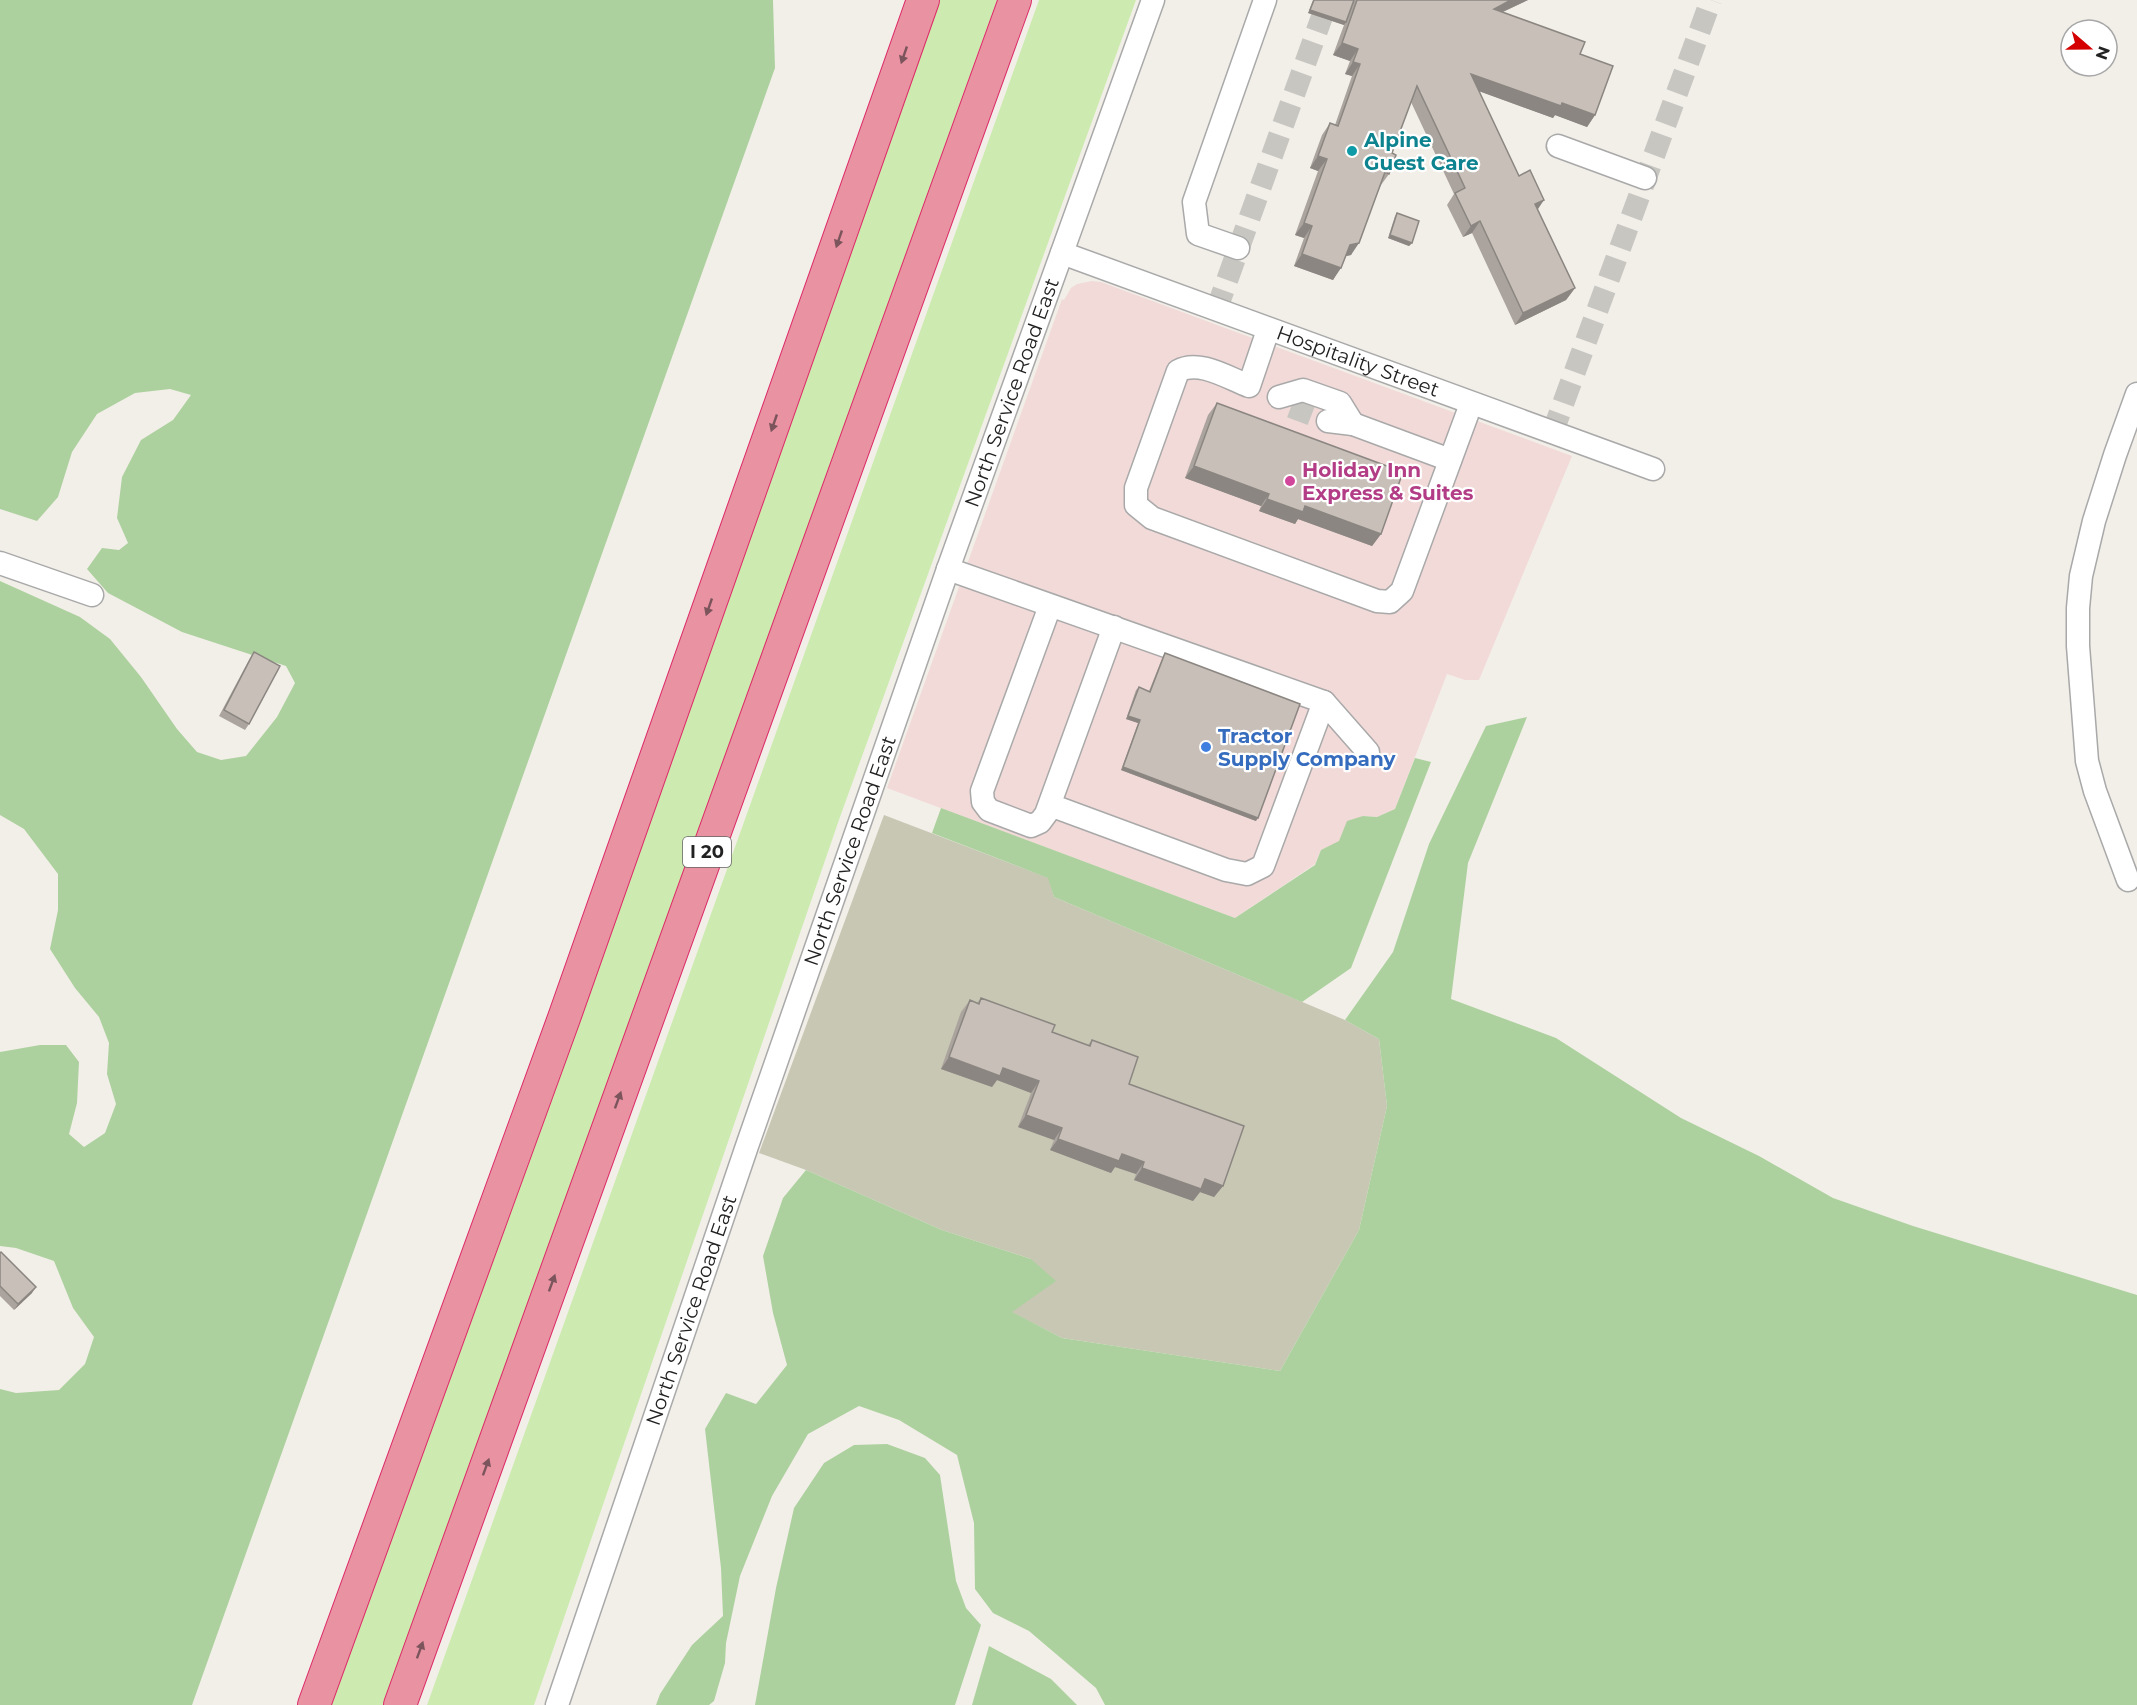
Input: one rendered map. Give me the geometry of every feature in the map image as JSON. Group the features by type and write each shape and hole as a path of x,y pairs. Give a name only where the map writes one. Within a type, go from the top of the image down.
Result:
{"highway":[{"path":"314,1705 564,1018 923,0"},
{"name":"I 20","path":"400,1705 1015,0"}],"street":[{"name":"North Service Road East","path":"557,1705 747,1146 948,569 1153,0"},
{"path":"1238,248 1198,234 1194,201 1265,0"},
{"path":"1558,146 1645,178"},
{"name":"Hospitality Street","path":"1062,254 1653,469"},
{"path":"1249,386 1268,330"},
{"path":"1353,424 1340,403 1303,390 1285,402 1197,366 1186,366 1178,371 1136,488 1136,505 1152,518 1377,601 1390,602 1402,591 1471,404"},
{"path":"2128,880 2095,792 2087,761 2078,646 2078,608 2082,576 2094,521 2118,444 2137,394"},
{"path":"1328,421 1353,424 1450,459"},
{"path":"0,563 92,595"},
{"path":"948,569 1324,702 1368,752"},
{"path":"1050,606 982,791 983,802 989,810 1031,826 1040,822 1050,805 1114,627"},
{"path":"1050,805 1226,870 1247,874 1263,866 1324,702"}],"shaded area":[{"path":"1101,282 1572,456 1479,680 1465,680 1447,674 1395,809 1377,817 1363,816 1339,842 1321,850 1315,864 1235,918 887,788 1062,299 1064,300 1071,288 1077,284"},
{"path":"884,815 1049,878 1054,897 1345,1020 1379,1039 1387,1106 1359,1230 1280,1371 1062,1338 1011,1312 1031,1259 942,1230 806,1170 759,1153"}],"green space":[{"path":"0,0 773,0 775,68 192,1705 0,1705 0,1389 16,1393 59,1390 85,1364 94,1337 73,1308 54,1261 16,1248 0,1246 0,1052 40,1045 66,1045 79,1062 77,1103 69,1134 84,1147 105,1133 116,1104 107,1074 109,1043 99,1017 75,988 50,949 58,910 58,874 24,829 0,815 0,581 80,617 110,639 141,677 177,729 197,752 221,760 246,756 277,717 295,683 286,666 182,632 108,593 87,569 102,548 119,550 128,543 117,518 122,477 141,440 173,420 191,395 170,389 135,393 97,414 72,452 58,497 37,521 0,509"},
{"path":"938,0 997,0 384,1705 326,1705"},
{"path":"1039,0 1136,0 840,817 534,1705 427,1705"},
{"path":"1527,717 1468,863 1451,999 1556,1038 1681,1118 1759,1156 1833,1198 1913,1226 2137,1295 2137,1705 1105,1705 1096,1688 1029,1631 993,1613 975,1589 974,1523 957,1455 899,1420 859,1406 808,1434 772,1496 740,1576 726,1643 725,1663 714,1701 709,1705 656,1705 660,1694 692,1645 723,1616 721,1568 705,1429 726,1393 756,1404 787,1365 773,1313 763,1256 783,1198 806,1170 942,1230 1031,1259 1056,1281 1012,1312 1062,1338 1280,1371 1359,1230 1387,1106 1379,1039 1345,1020 1393,952 1429,844 1486,726"},
{"path":"1415,758 1431,762 1351,968 1302,1002 1054,897 1048,878 932,833 941,808 1235,918 1315,865 1321,850 1339,841 1347,821 1363,816 1377,817 1395,809"},
{"path":"887,1444 925,1458 940,1475 956,1581 966,1608 981,1625 955,1705 755,1705 776,1588 794,1508 824,1463 854,1445"},
{"path":"989,1646 1051,1679 1077,1705 972,1705"}],"building":[{"path":"1314,0 1354,0 1346,22 1310,10"},
{"name":"Alpine Guest Care","path":"1357,0 1511,0 1494,9 1585,42 1580,54 1613,66 1595,115 1562,103 1561,106 1471,74 1519,176 1530,170 1544,200 1535,204 1575,288 1523,313 1480,221 1471,226 1455,193 1465,188 1417,86 1392,153 1396,155 1389,174 1385,172 1359,243 1350,245 1341,268 1302,254 1312,226 1304,223 1327,159 1318,156 1330,123 1338,126 1360,64 1353,62 1358,49 1342,43"},
{"path":"1397,213 1419,221 1412,243 1390,235"},
{"name":"Holiday Inn Express & Suites","path":"1217,403 1403,472 1381,534 1305,506 1303,512 1267,499 1269,494 1194,466"},
{"path":"254,652 280,666 249,724 224,710"},
{"name":"Tractor Supply Company","path":"1165,653 1300,704 1258,818 1123,767 1140,720 1128,716 1139,687 1150,692"},
{"path":"981,998 1055,1025 1052,1032 1090,1046 1092,1040 1138,1057 1129,1084 1244,1126 1223,1186 1205,1179 1201,1189 1142,1168 1144,1162 1122,1154 1119,1161 1058,1139 1062,1128 1026,1115 1039,1081 1003,1068 1000,1076 949,1057 970,1000 979,1004"},
{"path":"1,1252 36,1287 18,1304 0,1286"}],"tunnel":[{"path":"1216,311 1328,0"},
{"path":"1552,434 1711,0"},
{"path":"1291,407 1328,421"}],"place":[{"name":"Alpine Guest Care","path":"1352,151"},
{"name":"Holiday Inn Express & Suites","path":"1290,481"},
{"name":"Tractor Supply Company","path":"1206,747"}]}
